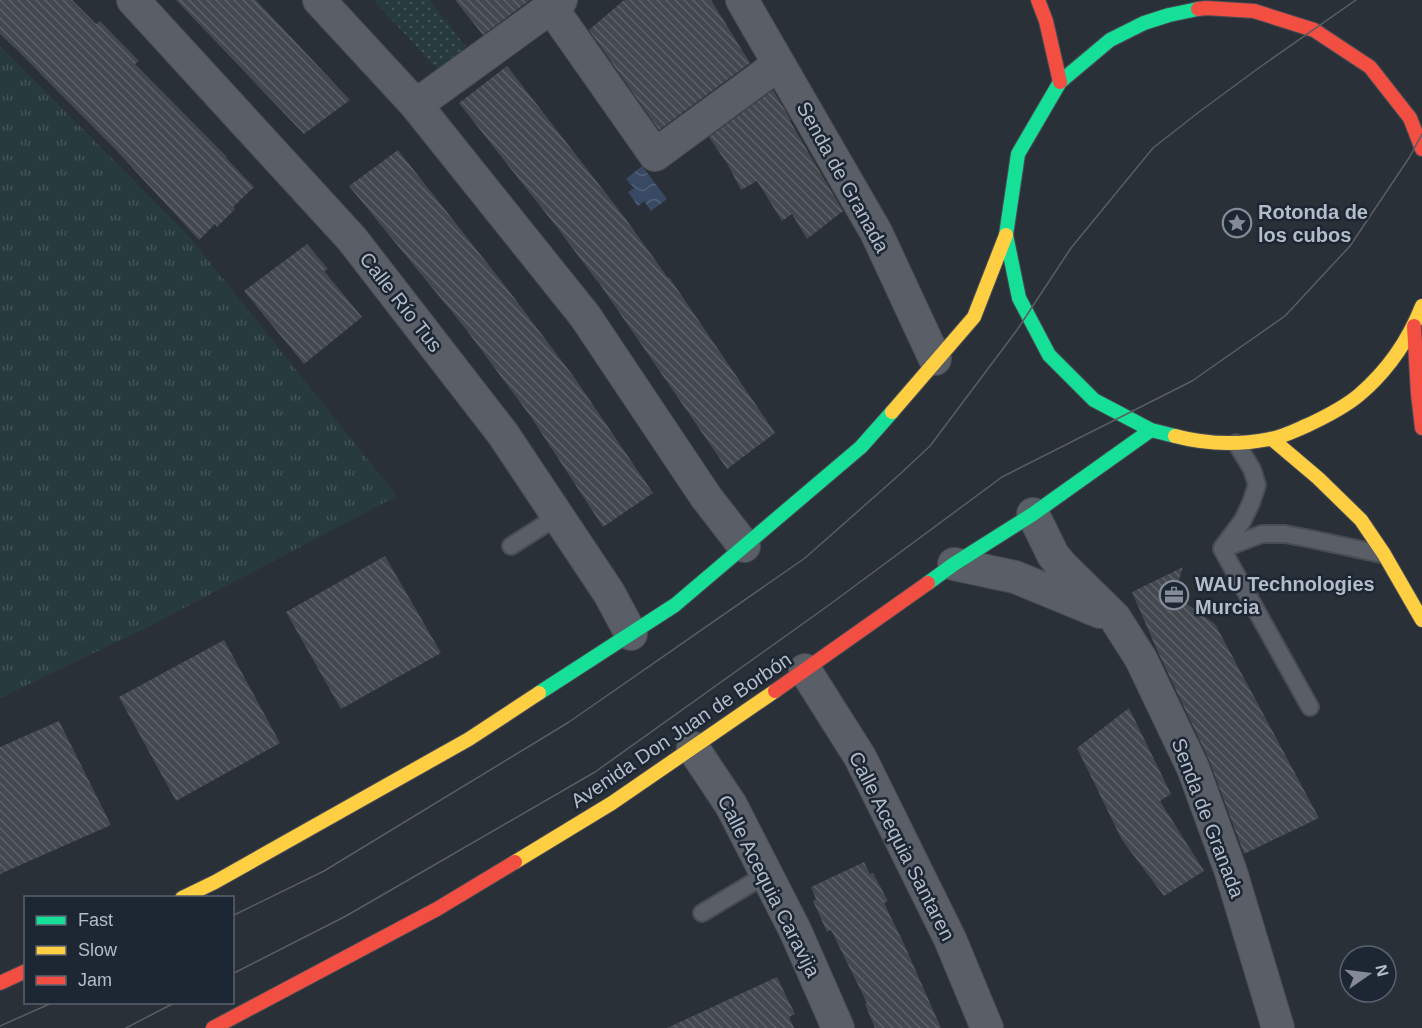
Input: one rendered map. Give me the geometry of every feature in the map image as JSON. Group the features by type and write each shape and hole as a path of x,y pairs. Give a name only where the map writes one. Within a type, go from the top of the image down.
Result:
{"main road":[{"path":"1038,0 1046,21 1060,82"},
{"path":"1193,0 1206,8"},
{"path":"1254,11 1272,0"},
{"path":"184,896 215,882 470,739 675,605 861,447 935,359 974,317 1006,236 1018,154 1060,82 1110,40 1144,23 1169,15 1206,8 1254,11 1314,30 1370,67 1410,118 1422,149"},
{"path":"1006,236 1019,298 1049,355 1094,400 1150,430 1192,441 1236,443 1272,439 1321,419 1359,395 1390,363 1414,326 1422,306"},
{"path":"1414,326 1422,428"},
{"name":"Avenida Don Juan de Borbón","path":"213,1028 437,909 612,803 954,564 1033,514 1150,430"},
{"path":"1272,439 1318,478 1361,520 1384,554 1422,620"},
{"path":"0,983 24,972"}],"street":[{"name":"Calle Río Tus","path":"133,0 352,239 503,434 609,593 631,634"},
{"path":"319,0 416,105 585,316 705,496 744,546"},
{"name":"Senda de Granada","path":"742,0 876,232 935,359"},
{"path":"416,105 556,4 655,155 779,64"},
{"name":"Senda de Granada","path":"1033,514 1053,555 1115,618 1140,659 1193,768 1231,872 1278,1028"},
{"path":"954,564 1015,577 1115,618"},
{"name":"Calle Acequia Santaren","path":"805,670 860,758 950,939 987,1028"},
{"name":"Calle Acequia Caravija","path":"693,748 731,805 767,874 795,930 838,1028"}],"lane":[{"path":"1222,549 1243,520 1257,485 1252,469 1236,443"},
{"path":"511,546 558,516"},
{"path":"1222,549 1262,534 1285,534 1384,554"},
{"path":"1222,549 1310,707"},
{"path":"702,912 767,874"}],"green space":[{"path":"374,0 430,0 466,47 437,69"},
{"path":"0,46 189,236 397,496 146,628 0,698"}],"water":[{"path":"642,166 667,199 651,211 644,201 638,206 628,192 634,188 626,179"}],"building":[{"path":"0,0 72,0 96,24 100,21 139,61 135,64 254,187 233,207 235,209 217,227 215,224 199,240 116,150 0,34"},
{"path":"176,0 256,0 350,100 304,134"},
{"path":"455,0 530,0 483,35"},
{"path":"624,0 711,0 750,63 659,130 589,30"},
{"path":"507,66 669,277 775,433 727,469 597,280 459,103"},
{"path":"773,90 843,211 807,239 792,214 782,221 757,181 741,190 709,137"},
{"path":"398,150 574,377 653,493 603,527 531,417 465,328 349,186"},
{"path":"307,244 328,269 324,271 362,317 304,364 244,291"},
{"path":"385,556 441,653 341,709 286,612"},
{"path":"1183,567 1174,595 1215,624 1319,818 1244,854 1209,760 1132,592"},
{"path":"224,640 280,743 176,801 119,697"},
{"path":"1129,708 1171,794 1160,801 1204,871 1164,896 1122,840 1077,748"},
{"path":"59,721 111,825 0,874 0,747"},
{"path":"864,862 870,874 873,873 888,901 884,903 941,1028 875,1028 865,1004 867,1003 831,930 827,932 813,901 816,899 811,887"},
{"path":"777,977 795,1014 789,1017 794,1028 667,1028"}],"tram line":[{"path":"234,915 324,871 569,722 805,558 930,446 1017,330 1071,248 1153,148 1260,67 1356,0"},
{"path":"234,973 346,916 595,772 829,605 1002,477 1192,381 1285,316 1350,246 1409,158 1422,134"},
{"path":"0,1026 50,1004"},
{"path":"126,1028 172,1004"}],"traffic: fast":[{"path":"1175,436 1151,430 1094,400 1049,355 1019,298 1006,235 1018,154 1060,82 1110,40 1144,23 1198,9"},
{"path":"539,693 675,605 861,447 892,412"},
{"path":"928,583 1033,514 1151,430"}],"traffic: slow":[{"path":"892,412 974,317 1006,235"},
{"path":"1175,436 1210,442 1258,441 1285,435 1328,415 1354,399 1379,376 1404,342 1422,306"},
{"path":"1272,439 1318,478 1361,520 1384,554 1422,620"},
{"path":"515,862 612,803 775,691"},
{"path":"186,896 469,739 539,693"}],"traffic: jam":[{"path":"1038,0 1046,21 1060,82"},
{"path":"1198,9 1254,11 1314,30 1370,67 1410,118 1422,149"},
{"path":"1414,326 1422,428"},
{"path":"775,691 928,583"},
{"path":"213,1028 437,909 515,862"},
{"path":"0,983 24,972"}],"place":[{"name":"Rotonda de los cubos","path":"1237,223"},
{"name":"WAU Technologies Murcia","path":"1174,595"}]}
